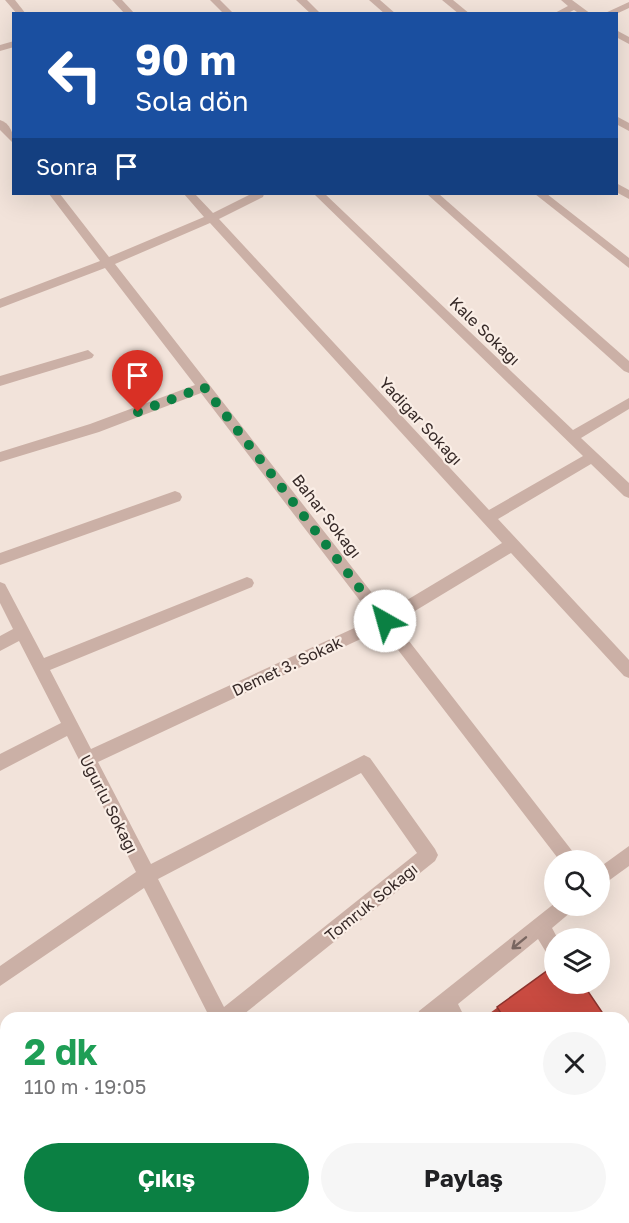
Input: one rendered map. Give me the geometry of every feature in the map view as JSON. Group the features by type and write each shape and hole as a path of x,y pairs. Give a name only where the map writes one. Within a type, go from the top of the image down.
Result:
{"street":[{"path":"10,0 20,12"},
{"path":"117,0 129,12"},
{"path":"215,0 228,12"},
{"path":"301,0 315,12"},
{"path":"374,0 389,12"},
{"path":"447,0 463,12"},
{"path":"566,0 584,12"},
{"path":"612,12 629,4"},
{"path":"562,12 575,6"},
{"path":"0,123 12,138"},
{"name":"Bahar Sokağı","path":"55,195 562,850"},
{"name":"Yadigar Sokağı","path":"190,195 629,672"},
{"path":"0,304 108,263 212,219 257,195"},
{"name":"Kale Sokağı","path":"320,195 629,492"},
{"path":"434,195 629,368"},
{"path":"542,195 629,264"},
{"path":"0,381 88,355"},
{"path":"0,457 94,428 204,387"},
{"path":"572,437 629,403"},
{"path":"488,518 592,457"},
{"path":"0,559 175,497"},
{"name":"Demet 3. Sokak","path":"87,759 385,621 512,545"},
{"path":"40,667 247,583"},
{"name":"Uğurlu Sokağı","path":"0,588 217,1012"},
{"path":"0,644 22,632"},
{"path":"0,763 70,726"},
{"name":"Tomruk Sokağı","path":"146,876 364,763 429,855 233,1012"},
{"path":"610,870 629,855"},
{"path":"0,977 146,876"},
{"path":"434,1012 552,916"},
{"path":"540,926 544,933"},
{"path":"447,1002 453,1012"}],"building":[{"path":"544,973 544,994 590,994 602,1012 500,1012 497,1007"}],"route":[{"path":"138,412 204,387 385,621"}]}
